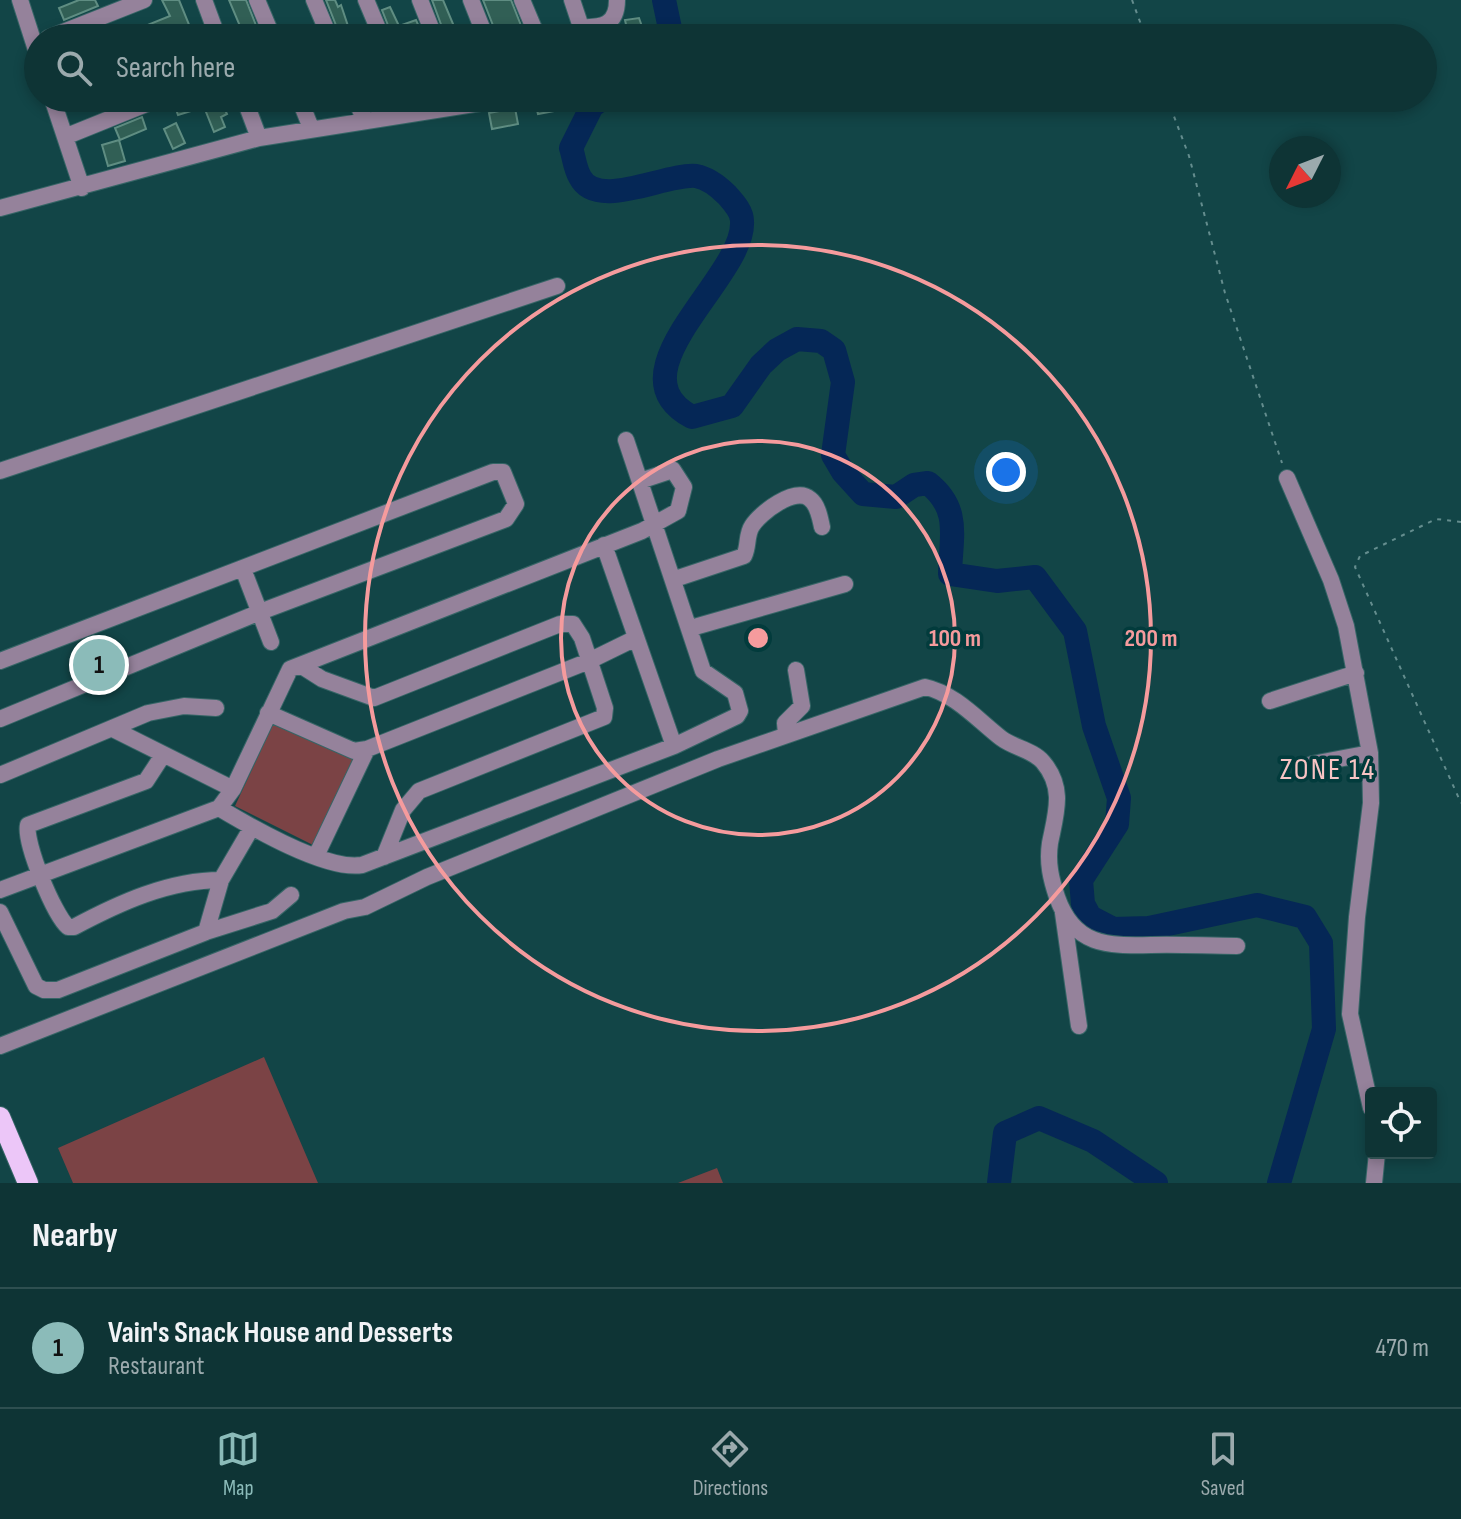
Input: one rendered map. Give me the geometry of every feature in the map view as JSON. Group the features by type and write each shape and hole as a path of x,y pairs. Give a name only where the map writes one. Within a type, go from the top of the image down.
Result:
{"main road":[{"path":"0,1117 28,1183"}],"street":[{"path":"20,0 30,24"},
{"path":"88,24 144,0"},
{"path":"204,0 213,24"},
{"path":"257,0 267,24"},
{"path":"314,0 324,24"},
{"path":"366,0 376,24"},
{"path":"420,0 429,24"},
{"path":"471,0 480,24"},
{"path":"522,0 532,24"},
{"path":"572,0 578,24"},
{"path":"607,24 611,21 617,0"},
{"path":"58,112 82,188"},
{"path":"67,136 126,112"},
{"path":"249,112 259,138"},
{"path":"305,112 311,128"},
{"path":"361,112 365,121"},
{"path":"0,208 46,193 82,188 259,138 365,121 390,112"},
{"path":"0,471 557,286"},
{"path":"219,808 316,856 352,867 674,746 733,720 740,711 735,693 703,671 657,524 626,440"},
{"path":"2,892 41,873 219,808 233,789 286,674 300,665 657,524 678,511 684,494 681,480 669,469 640,481"},
{"path":"0,661 498,470 503,472 512,493 515,510 506,519 260,612 0,719"},
{"path":"1287,478 1331,580 1356,673 1370,753 1371,803 1357,917 1350,1014 1366,1087"},
{"path":"675,579 744,556 751,526 788,499 801,495 809,497 818,510 822,527"},
{"path":"604,545 674,746"},
{"path":"243,569 271,642"},
{"path":"691,628 845,584"},
{"path":"300,665 322,679 374,698 569,622 582,638 605,708 601,721 419,791 403,810 384,857"},
{"path":"268,713 354,751 367,749 589,661 636,638"},
{"path":"786,734 785,723 802,706 796,670"},
{"path":"1270,701 1356,673"},
{"path":"0,1046 344,911 365,907 427,877 786,734 910,690 937,690 957,702 1008,743 1041,759 1053,778 1058,801 1048,859 1062,912 1079,1026"},
{"path":"0,775 115,730 148,713 184,706 216,708"},
{"path":"115,730 233,789"},
{"path":"316,856 367,749"},
{"path":"1312,764 1370,753"},
{"path":"163,755 146,781 28,825 30,845 63,923 74,927 139,897 201,880 221,880"},
{"path":"206,932 221,880 252,827"},
{"path":"0,912 30,977 44,990 83,981 206,932 272,911 291,895"},
{"path":"1062,912 1079,931 1108,946 1237,946"},
{"path":"1374,1183 1376,1159"}],"path":[{"path":"1132,0 1141,24"},
{"path":"1172,112 1189,156 1225,293 1287,478"},
{"path":"1461,522 1436,519 1360,556 1355,567 1461,803"}],"shaded area":[{"path":"273,724 359,761 317,847 235,806"},
{"path":"264,1057 318,1183 73,1183 58,1148"},
{"path":"717,1168 723,1183 678,1183"}],"building":[{"path":"79,0 95,0 98,6 64,20 59,8"},
{"path":"162,0 179,0 189,24 150,24 170,16"},
{"path":"229,0 246,0 255,24 239,24"},
{"path":"326,0 335,0 338,7 341,5 347,24 335,24"},
{"path":"432,0 443,0 453,24 441,24"},
{"path":"483,0 511,0 520,24 492,24"},
{"path":"390,7 398,24 388,24 382,10"},
{"path":"639,18 641,24 626,24 625,20"},
{"path":"206,112 226,112 221,117 225,127 214,132"},
{"path":"516,112 518,124 492,129 489,113"},
{"path":"142,117 146,129 120,140 115,128"},
{"path":"176,123 185,143 173,149 164,129"},
{"path":"119,140 125,161 108,166 102,145"}],"waterway":[{"path":"664,0 669,24"},
{"path":"589,112 571,148 578,174 589,187 616,191 696,176 724,192 742,217 738,244 672,350 665,375 670,398 692,417 732,406 761,365 777,350 797,339 821,341 834,350 843,382 833,455 843,472 863,494 896,497 914,485 928,483 946,503 950,513 950,574 997,581 1035,577 1075,631 1094,726 1119,798 1117,824 1081,880 1083,904 1090,917 1113,929 1149,928 1257,905 1305,917 1321,943 1324,1029 1279,1183"},
{"path":"999,1183 1005,1133 1039,1118 1093,1141 1156,1183"}],"place":[{"name":"Vain's Snack House and Desserts","path":"99,665"}],"district":[{"name":"ZONE 14","path":"1328,770"}]}
